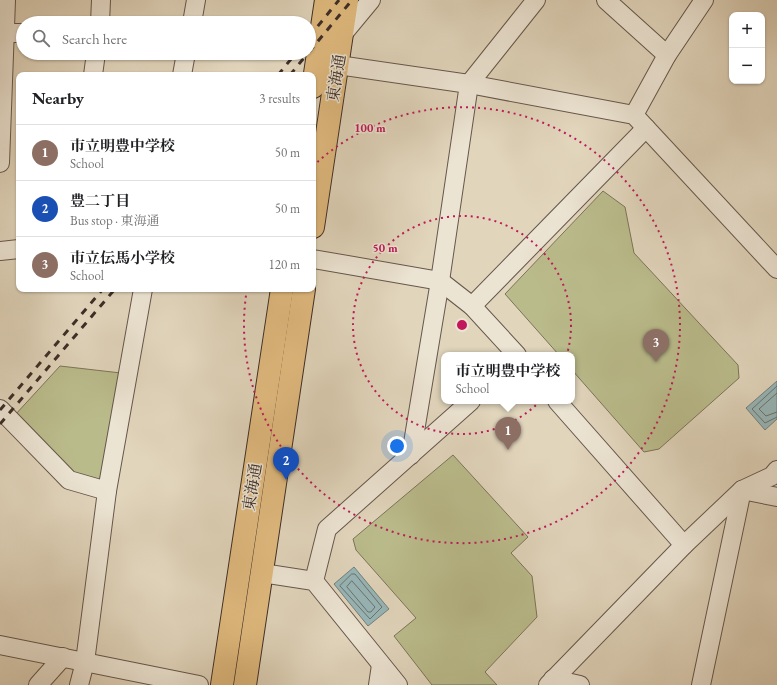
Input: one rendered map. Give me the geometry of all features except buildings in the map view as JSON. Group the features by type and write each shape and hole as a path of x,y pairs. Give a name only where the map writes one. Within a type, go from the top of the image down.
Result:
{"main road":[{"name":"東海通","path":"316,36 326,0"},
{"name":"東海通","path":"316,208 348,0"},
{"name":"東海通","path":"314,60 314,72"},
{"name":"東海通","path":"222,685 282,292"},
{"name":"東海通","path":"245,685 304,292"}],"street":[{"path":"0,163 2,33 6,0"},
{"path":"101,16 102,0"},
{"path":"193,16 196,0"},
{"path":"342,35 371,0"},
{"path":"411,455 440,281 469,84 536,0"},
{"path":"606,0 667,55"},
{"path":"634,115 667,55 704,0"},
{"path":"2,33 16,33"},
{"path":"93,72 95,60"},
{"path":"183,72 185,60"},
{"path":"338,65 469,84 634,115 777,269"},
{"path":"472,306 646,128"},
{"path":"0,251 16,249"},
{"path":"316,260 440,281 472,306 514,352"},
{"path":"79,685 85,662 106,491 142,292"},
{"path":"314,581 327,529 468,404"},
{"path":"560,404 684,545"},
{"path":"0,409 68,480 106,491"},
{"path":"550,682 684,545 742,490 772,476 777,470"},
{"path":"742,490 777,497"},
{"path":"701,685 742,490"},
{"path":"262,573 314,581 398,685"},
{"path":"0,646 63,657 199,685"},
{"path":"38,685 63,657"},
{"path":"378,685 381,665"},
{"path":"550,682 580,685"}],"green space":[{"path":"603,191 625,207 634,253 738,365 739,378 659,449 644,452 575,373 575,352 556,352 505,294"},
{"path":"60,366 121,373 98,489 69,480 15,415"},
{"path":"453,455 528,537 511,553 532,576 537,617 485,672 497,685 432,685 394,636 416,618 356,550 353,539"}],"water":[{"path":"777,381 777,419 765,430 746,408"},
{"path":"354,567 389,609 368,626 334,584"}],"railway":[{"path":"316,28 339,0"},
{"path":"316,44 352,0"},
{"path":"280,72 290,60"},
{"path":"292,72 302,60"},
{"path":"0,410 100,292"},
{"path":"0,424 112,292"}],"place":[{"name":"市立伝馬小学校","path":"656,362"},
{"name":"市立明豊中学校","path":"508,450"},
{"name":"豊二丁目","path":"286,480"}]}
